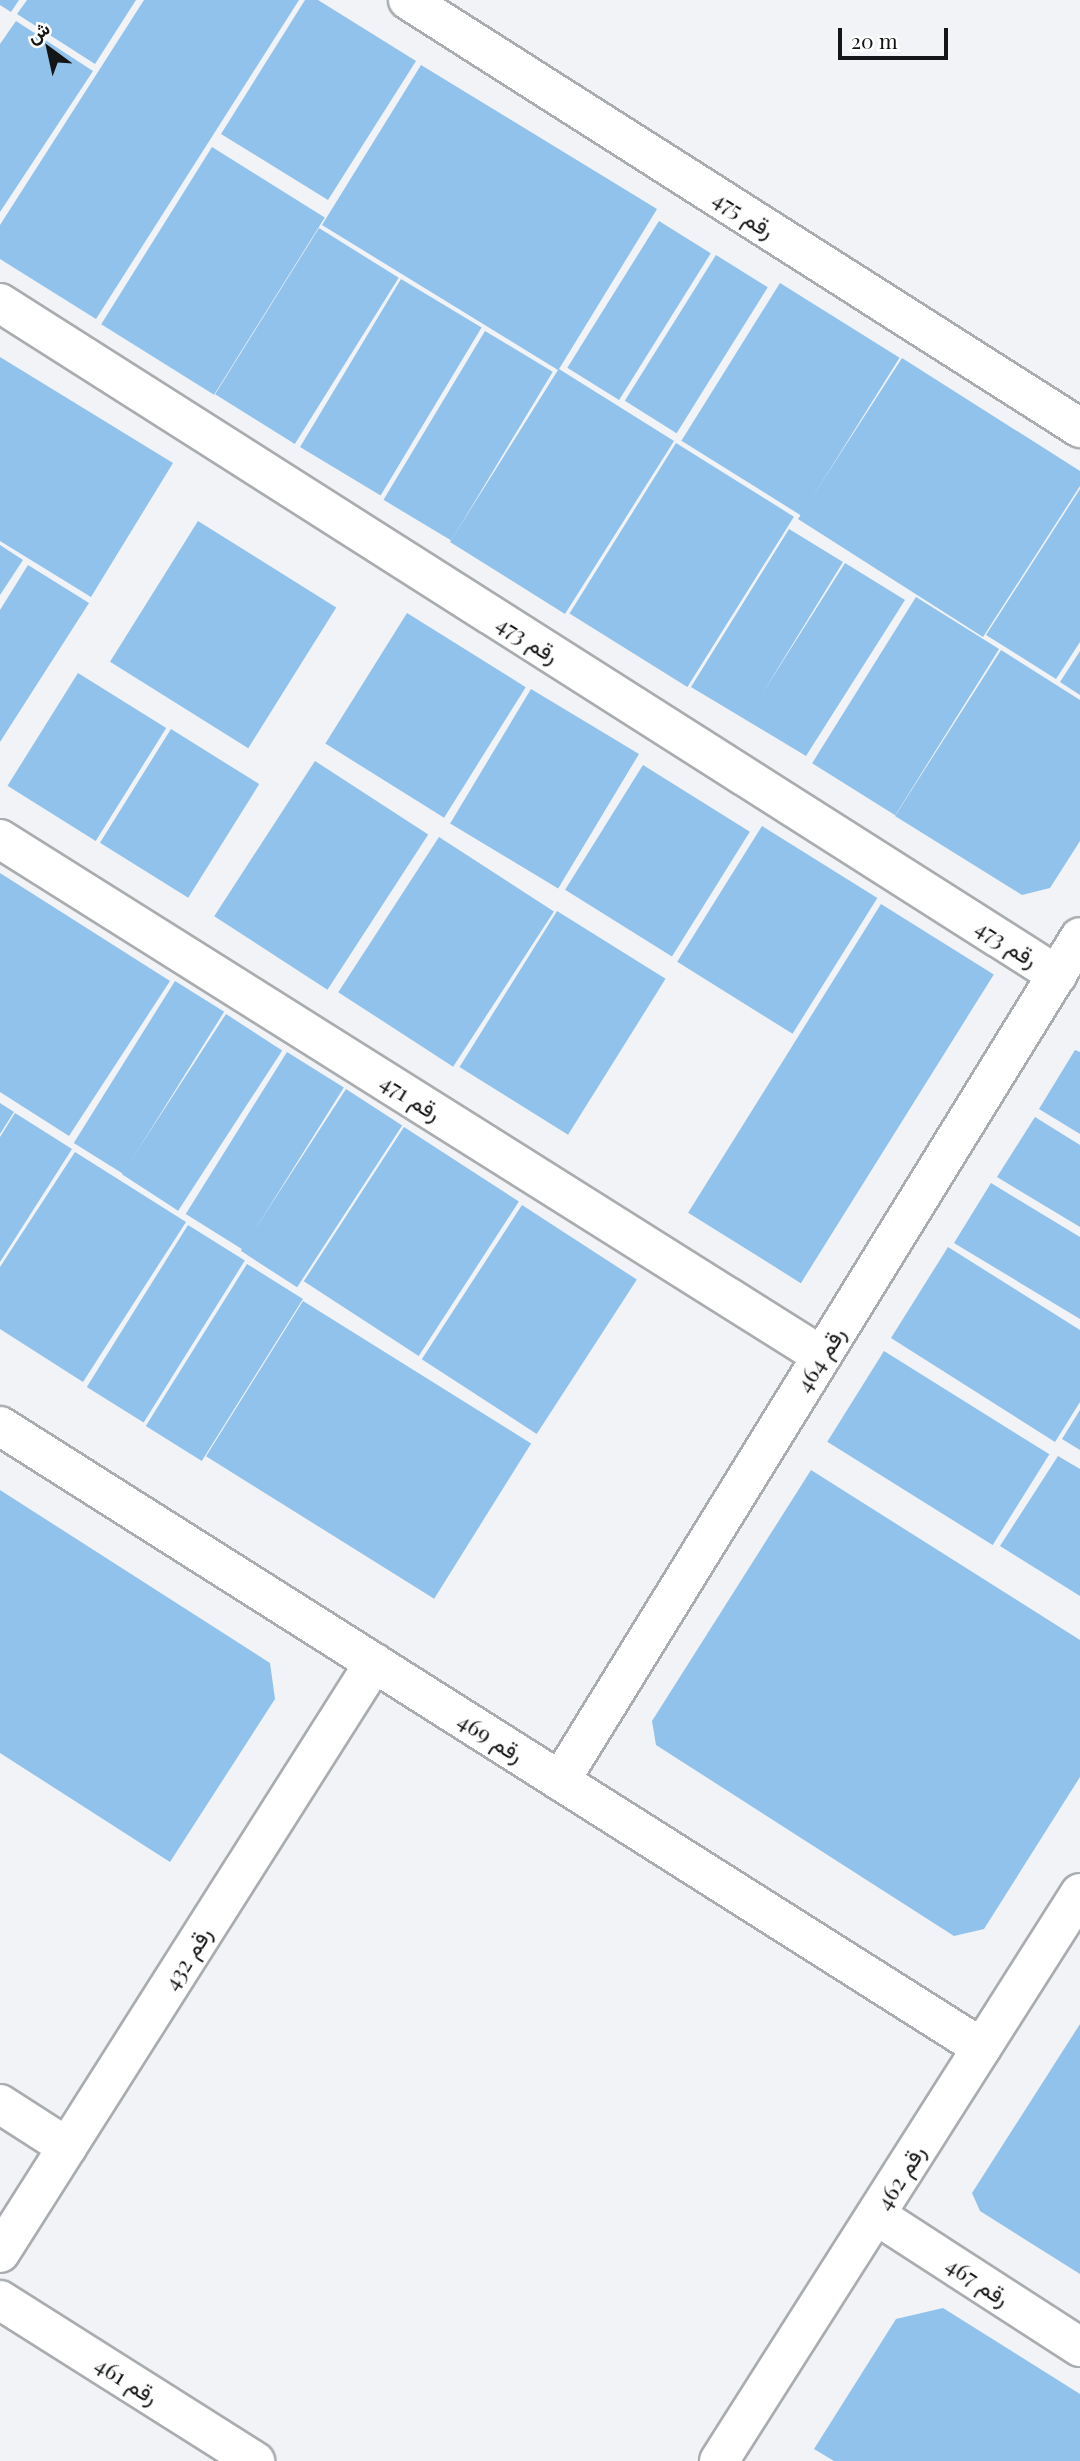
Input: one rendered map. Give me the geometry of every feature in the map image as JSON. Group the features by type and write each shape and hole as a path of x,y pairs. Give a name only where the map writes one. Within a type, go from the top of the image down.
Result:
{"street":[{"name":"رقم 475","path":"408,0 1080,428"},
{"name":"رقم 473","path":"0,303 1057,975"},
{"name":"رقم 471","path":"0,839 822,1356"},
{"name":"رقم 464","path":"560,1780 1080,937"},
{"name":"رقم 469","path":"0,1426 982,2048"},
{"name":"رقم 432","path":"0,2253 374,1663"},
{"name":"رقم 462","path":"719,2461 1080,1893"},
{"path":"0,2105 67,2147"},
{"name":"رقم 467","path":"876,2215 1080,2347"},
{"name":"رقم 461","path":"0,2300 255,2461"}],"building":[{"path":"0,0 19,0 11,12 0,5"},
{"path":"27,0 136,0 95,64 17,14"},
{"path":"144,0 299,0 96,319 0,259 0,225"},
{"path":"305,0 318,0 416,61 328,200 221,134"},
{"path":"16,21 93,71 0,212 0,44"},
{"path":"421,65 657,209 559,369 674,441 565,614 450,542 558,370 322,225"},
{"path":"212,147 325,217 214,395 101,324"},
{"path":"659,221 711,253 619,400 567,368"},
{"path":"319,228 399,278 295,444 215,394"},
{"path":"716,255 768,287 677,433 625,401"},
{"path":"401,279 482,327 381,495 300,447"},
{"path":"780,283 900,358 801,515 681,441"},
{"path":"485,331 553,372 451,541 384,500"},
{"path":"0,357 173,463 91,597 0,541"},
{"path":"902,358 1080,471 1080,486 983,637 798,519"},
{"path":"676,443 794,517 687,687 569,613"},
{"path":"1080,489 1080,642 1056,679 986,635"},
{"path":"198,521 336,607 248,748 110,662"},
{"path":"789,529 843,562 762,694 845,563 905,600 806,756 691,687"},
{"path":"0,545 23,560 0,595"},
{"path":"28,565 89,603 0,742 0,610"},
{"path":"916,597 999,649 895,815 812,763"},
{"path":"407,613 526,687 444,818 325,744"},
{"path":"1001,650 1080,700 1080,841 1050,888 1022,895 895,816"},
{"path":"1080,651 1080,695 1060,682"},
{"path":"78,673 166,728 96,841 8,786"},
{"path":"531,689 639,754 558,888 450,824"},
{"path":"171,729 259,784 188,898 100,843"},
{"path":"315,761 428,835 327,990 214,916"},
{"path":"643,765 750,832 672,956 565,890"},
{"path":"762,826 877,898 793,1034 677,962"},
{"path":"439,837 554,912 453,1067 338,992"},
{"path":"0,873 170,981 69,1136 0,1092"},
{"path":"881,904 994,974 801,1283 688,1213"},
{"path":"557,911 666,979 568,1135 459,1067"},
{"path":"175,981 224,1012 123,1174 74,1143"},
{"path":"226,1014 282,1050 178,1211 122,1174"},
{"path":"1075,1050 1080,1052 1080,1134 1039,1109"},
{"path":"287,1052 344,1088 243,1249 186,1214"},
{"path":"346,1089 402,1125 297,1287 241,1251"},
{"path":"0,1103 14,1112 0,1134"},
{"path":"15,1113 72,1149 0,1262 0,1137"},
{"path":"1035,1117 1080,1145 1080,1227 997,1177"},
{"path":"404,1127 519,1202 419,1356 304,1281"},
{"path":"75,1152 186,1222 83,1382 0,1329 0,1267"},
{"path":"991,1183 1080,1237 1080,1319 954,1243"},
{"path":"522,1205 637,1280 537,1434 422,1359"},
{"path":"188,1225 245,1261 144,1422 87,1387"},
{"path":"948,1247 1080,1330 1080,1402 1055,1442 891,1338"},
{"path":"247,1264 303,1299 202,1461 146,1426"},
{"path":"303,1301 531,1444 434,1599 206,1456"},
{"path":"884,1351 1049,1454 993,1545 827,1442"},
{"path":"1080,1410 1080,1450 1062,1439"},
{"path":"1058,1456 1080,1469 1080,1596 1000,1546"},
{"path":"811,1470 1080,1640 1080,1777 984,1929 954,1936 656,1745 652,1721"},
{"path":"0,1490 270,1663 275,1699 170,1862 0,1753"},
{"path":"1080,2024 1080,2274 980,2211 972,2193"},
{"path":"943,2308 1080,2394 1080,2461 834,2461 814,2449 896,2319"}]}
